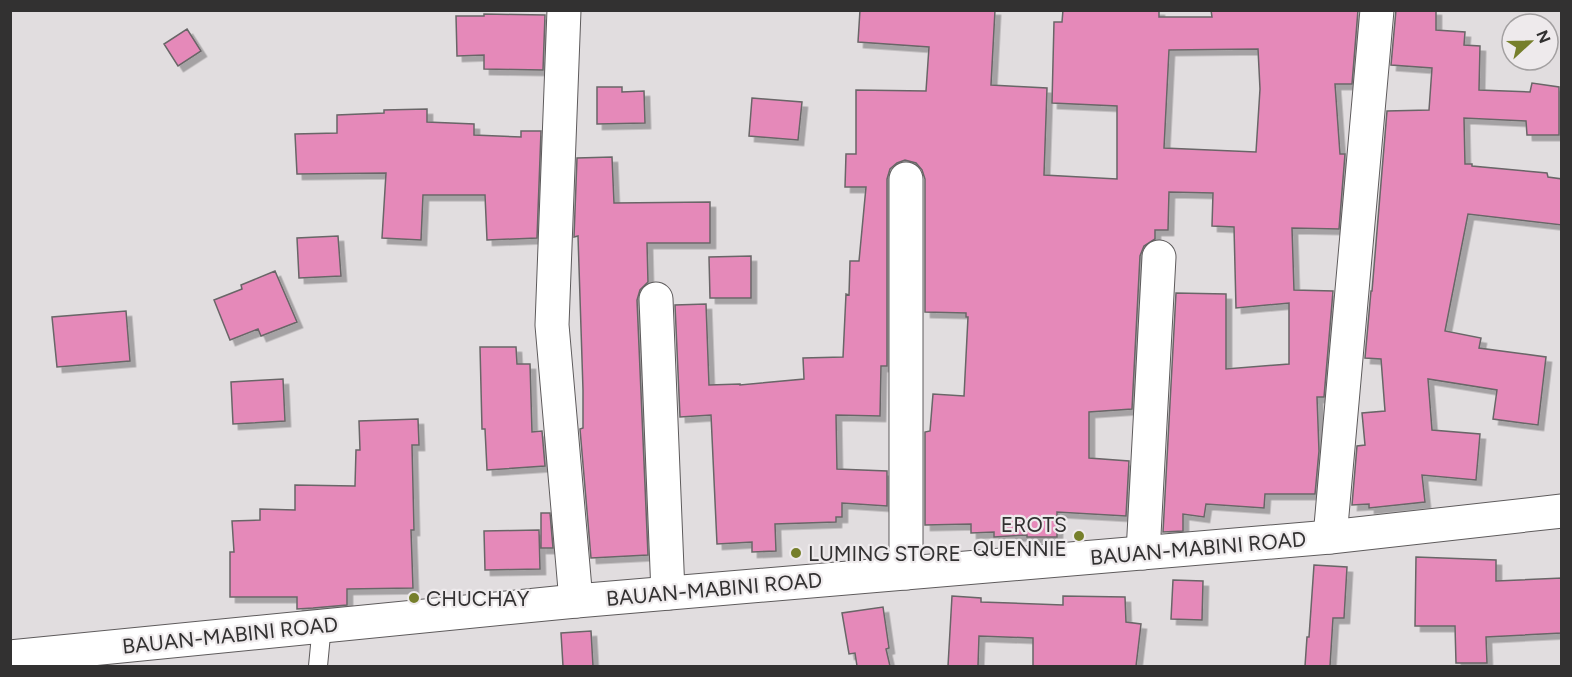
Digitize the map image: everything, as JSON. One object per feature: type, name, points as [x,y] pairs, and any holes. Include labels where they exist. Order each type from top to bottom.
[{"type":"street","points":[[564,10],[552,326],[576,601]]},
{"type":"street","points":[[1330,537],[1377,10]]},
{"type":"street","points":[[906,179],[906,573]]},
{"type":"street","points":[[1143,553],[1159,257]]},
{"type":"street","points":[[656,299],[668,593]]},
{"type":"street","name":"BAUAN-MABINI ROAD","points":[[10,657],[576,601],[1330,537],[1562,512]]},
{"type":"lane","points":[[318,666],[322,625]]},
{"type":"building","points":[[860,10],[995,10],[991,85],[1047,88],[1044,175],[1117,179],[1117,106],[1052,103],[1054,22],[1062,22],[1063,10],[1159,10],[1159,17],[1212,17],[1211,10],[1358,10],[1352,84],[1335,84],[1340,154],[1345,154],[1339,229],[1292,228],[1294,290],[1333,291],[1324,397],[1317,397],[1319,451],[1315,494],[1265,494],[1264,508],[1206,504],[1204,517],[1183,514],[1183,531],[1163,532],[1176,293],[1226,294],[1226,369],[1289,364],[1289,303],[1236,308],[1234,227],[1212,226],[1213,193],[1169,192],[1168,230],[1155,230],[1155,239],[1144,246],[1140,256],[1132,409],[1089,412],[1089,458],[1129,461],[1126,516],[1057,512],[1057,537],[1027,537],[1027,535],[994,537],[994,532],[971,533],[971,524],[925,525],[925,432],[930,431],[933,394],[964,396],[968,317],[966,313],[925,312],[925,179],[916,163],[905,160],[890,169],[887,179],[887,366],[881,366],[880,416],[836,415],[837,469],[887,471],[887,506],[842,503],[842,517],[836,517],[836,522],[775,524],[776,551],[752,552],[752,542],[717,544],[711,415],[680,417],[675,305],[706,304],[709,385],[740,385],[804,379],[803,358],[843,357],[850,261],[859,261],[866,187],[845,187],[846,154],[856,154],[856,90],[926,91],[929,47],[858,42]],"holes":[[[1258,49],[1260,89],[1256,152],[1164,148],[1169,50]]]},
{"type":"building","points":[[1396,10],[1436,10],[1436,30],[1465,32],[1464,45],[1480,46],[1479,90],[1530,92],[1532,83],[1559,87],[1559,135],[1527,135],[1526,121],[1464,118],[1465,164],[1547,173],[1548,177],[1562,179],[1562,225],[1468,214],[1445,331],[1481,338],[1479,348],[1546,357],[1538,425],[1493,419],[1497,390],[1428,379],[1432,430],[1480,434],[1476,480],[1422,475],[1425,502],[1369,508],[1369,504],[1352,505],[1357,446],[1365,445],[1362,413],[1385,411],[1381,359],[1365,358],[1387,111],[1429,110],[1432,68],[1391,65]]},
{"type":"building","points":[[484,14],[545,15],[543,70],[484,69],[484,55],[457,56],[456,16],[484,16]]},
{"type":"building","points":[[187,29],[201,51],[178,66],[164,44]]},
{"type":"building","points":[[597,87],[622,87],[622,92],[644,91],[645,123],[597,124]]},
{"type":"building","points":[[752,98],[802,102],[798,140],[749,136]]},
{"type":"building","points":[[427,109],[427,122],[474,124],[474,135],[521,137],[521,131],[541,131],[537,238],[487,240],[485,195],[423,195],[421,240],[382,238],[386,173],[297,174],[295,134],[337,133],[337,115],[384,113],[384,110]]},
{"type":"building","points":[[612,157],[614,203],[710,202],[710,243],[647,243],[648,282],[640,290],[637,300],[648,555],[591,558],[580,429],[583,428],[583,390],[578,236],[574,237],[577,158]]},
{"type":"building","points":[[338,236],[341,276],[299,278],[297,238]]},
{"type":"building","points":[[751,256],[751,298],[710,298],[709,257]]},
{"type":"building","points":[[275,271],[297,322],[261,336],[258,329],[230,340],[214,300],[242,289],[241,285]]},
{"type":"building","points":[[126,311],[130,361],[57,367],[52,317]]},
{"type":"building","points":[[480,347],[516,347],[517,364],[530,364],[532,432],[542,431],[545,466],[487,470],[485,429],[482,429]]},
{"type":"building","points":[[283,379],[285,421],[233,424],[231,382]]},
{"type":"building","points":[[418,419],[419,445],[412,445],[413,588],[347,589],[347,605],[297,609],[297,597],[230,597],[230,552],[234,552],[232,521],[260,520],[260,509],[295,510],[295,485],[355,486],[356,450],[360,450],[359,421]]},
{"type":"building","points":[[541,513],[550,513],[553,548],[541,548]]},
{"type":"building","points":[[539,530],[540,569],[485,570],[484,531]]},
{"type":"building","points":[[1416,557],[1496,560],[1496,581],[1562,578],[1562,633],[1486,637],[1487,663],[1456,663],[1455,626],[1415,626]]},
{"type":"building","points":[[1314,565],[1347,567],[1344,618],[1333,618],[1330,666],[1305,666]]},
{"type":"building","points":[[1173,580],[1203,581],[1202,620],[1171,619]]},
{"type":"building","points":[[952,596],[981,598],[981,602],[1063,605],[1063,596],[1125,597],[1126,622],[1141,624],[1136,666],[1033,666],[1033,638],[979,636],[978,666],[948,666]]},
{"type":"building","points":[[883,607],[889,648],[886,649],[890,666],[857,666],[855,653],[849,654],[842,613]]},
{"type":"building","points":[[591,631],[593,666],[563,666],[561,633]]},
{"type":"place","name":"EROTS QUENNIE","points":[[1079,536]]},
{"type":"place","name":"LUMING STORE","points":[[796,553]]},
{"type":"place","name":"CHUCHAY","points":[[414,598]]}]
